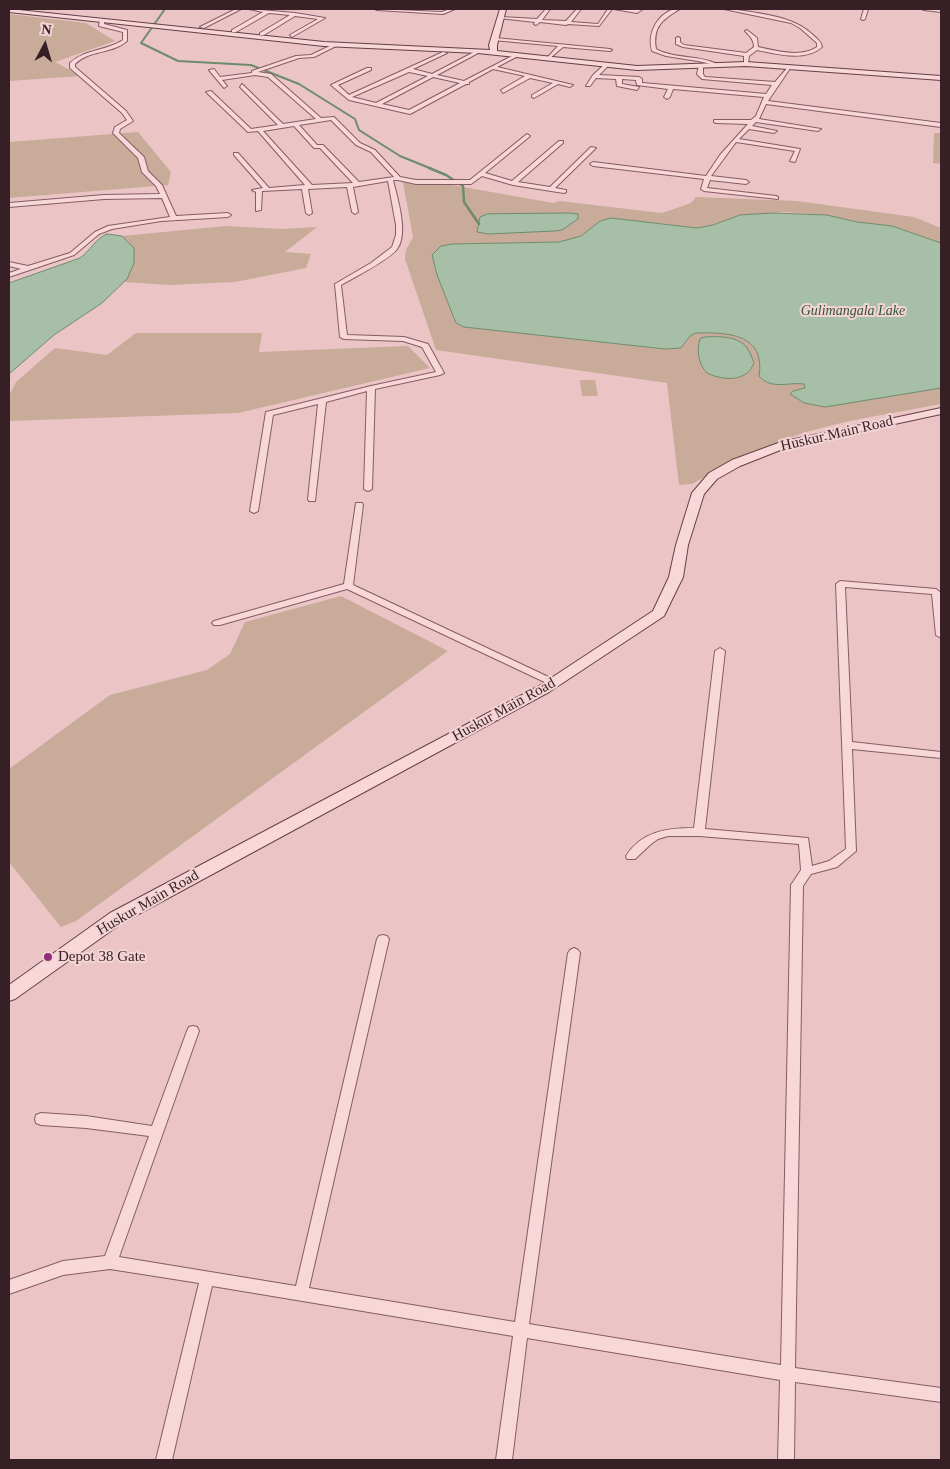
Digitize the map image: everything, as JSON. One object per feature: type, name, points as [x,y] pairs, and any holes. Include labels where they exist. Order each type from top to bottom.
[{"type":"street","points":[[202,27],[238,9]]},
{"type":"street","points":[[251,9],[323,18],[292,36]]},
{"type":"street","points":[[379,9],[444,13],[453,9]]},
{"type":"street","points":[[494,52],[493,45],[503,9]]},
{"type":"street","points":[[537,22],[548,9]]},
{"type":"street","points":[[564,27],[579,9]]},
{"type":"street","points":[[501,18],[599,25],[610,9]]},
{"type":"street","points":[[616,9],[638,12],[640,9]]},
{"type":"street","points":[[678,9],[666,14],[655,27],[654,50],[663,54],[700,59],[713,64]]},
{"type":"street","points":[[726,9],[780,16],[802,27],[819,43],[820,47],[812,52],[794,53],[757,46]]},
{"type":"street","points":[[863,19],[866,9]]},
{"type":"street","points":[[924,9],[941,11]]},
{"type":"street","points":[[9,10],[334,45],[494,52],[637,68],[746,64],[941,78]]},
{"type":"street","points":[[234,31],[268,11]]},
{"type":"street","points":[[262,34],[295,14]]},
{"type":"street","points":[[102,21],[100,25],[125,31],[126,41],[102,52],[76,59],[72,64],[73,68],[124,112],[130,121],[118,128],[116,133],[141,157],[145,172],[160,185],[174,218]]},
{"type":"street","points":[[747,31],[753,35],[757,46]]},
{"type":"street","points":[[495,39],[610,50]]},
{"type":"street","points":[[700,44],[678,40],[690,47],[747,55]]},
{"type":"street","points":[[219,79],[256,72],[298,57],[312,56],[334,45]]},
{"type":"street","points":[[549,58],[561,46]]},
{"type":"street","points":[[746,64],[747,55],[757,46],[779,46]]},
{"type":"street","points":[[376,105],[478,51]]},
{"type":"street","points":[[349,98],[445,53]]},
{"type":"street","points":[[369,69],[334,85],[349,98],[413,112],[516,55]]},
{"type":"street","points":[[588,85],[607,65]]},
{"type":"street","points":[[701,65],[700,74],[704,78],[776,84]]},
{"type":"street","points":[[776,198],[704,189],[708,177],[734,140],[761,112],[766,99],[789,67]]},
{"type":"street","points":[[493,68],[570,85]]},
{"type":"street","points":[[212,70],[224,86]]},
{"type":"street","points":[[410,70],[467,83]]},
{"type":"street","points":[[256,72],[269,75],[320,120]]},
{"type":"street","points":[[503,91],[529,76]]},
{"type":"street","points":[[595,76],[639,79],[634,94]]},
{"type":"street","points":[[619,78],[619,85],[671,88],[701,93],[766,99],[941,125]]},
{"type":"street","points":[[534,96],[558,82]]},
{"type":"street","points":[[242,86],[282,126]]},
{"type":"street","points":[[666,97],[671,88]]},
{"type":"street","points":[[209,92],[250,130],[332,118],[358,144],[373,150],[394,179],[399,225],[398,242],[395,248],[384,256],[338,284],[344,338],[404,339],[425,346],[440,373],[371,388],[270,414],[254,511]]},
{"type":"street","points":[[716,121],[753,121],[818,129]]},
{"type":"street","points":[[295,124],[316,147],[321,146],[357,184]]},
{"type":"street","points":[[747,127],[774,131]]},
{"type":"street","points":[[259,129],[307,187],[309,212]]},
{"type":"street","points":[[258,210],[257,190],[350,185],[394,179],[416,182],[471,182],[527,136]]},
{"type":"street","points":[[734,140],[798,150],[792,161]]},
{"type":"street","points":[[514,183],[561,142]]},
{"type":"street","points":[[759,153],[765,145]]},
{"type":"street","points":[[551,189],[593,148]]},
{"type":"street","points":[[236,154],[266,189]]},
{"type":"street","points":[[593,164],[746,182]]},
{"type":"street","points":[[481,174],[514,183],[564,191]]},
{"type":"street","points":[[350,185],[355,212]]},
{"type":"street","points":[[9,205],[104,197],[164,196]]},
{"type":"street","points":[[9,275],[72,254],[97,233],[110,227],[174,218],[228,215]]},
{"type":"street","points":[[9,264],[27,268]]},
{"type":"street","points":[[368,489],[371,388]]},
{"type":"street","points":[[312,499],[322,400]]},
{"type":"street","name":"Huskur Main Road","points":[[9,994],[116,918],[554,683],[659,613],[676,577],[682,545],[698,493],[713,476],[736,463],[785,444],[941,411]]},
{"type":"street","points":[[348,586],[359,505]]},
{"type":"street","points":[[807,871],[833,864],[850,851],[840,584],[936,592],[941,635]]},
{"type":"street","points":[[217,623],[348,586],[554,683]]},
{"type":"street","points":[[699,832],[720,651]]},
{"type":"street","points":[[846,745],[941,755]]},
{"type":"street","points":[[631,856],[653,836],[666,832],[699,832],[804,841],[807,871],[797,886],[786,1460]]},
{"type":"street","points":[[301,1294],[383,938]]},
{"type":"street","points":[[504,1460],[574,953]]},
{"type":"street","points":[[110,1262],[193,1032]]},
{"type":"street","points":[[41,1119],[86,1122],[157,1132]]},
{"type":"street","points":[[9,1287],[63,1268],[110,1262],[788,1374],[941,1395]]},
{"type":"street","points":[[164,1460],[208,1278]]},
{"type":"shaded area","points":[[9,14],[86,23],[115,41],[55,62],[81,76],[9,81]]},
{"type":"shaded area","points":[[138,132],[171,172],[168,185],[9,198],[9,142]]},
{"type":"shaded area","points":[[934,133],[941,133],[941,164],[933,163]]},
{"type":"shaded area","points":[[403,182],[452,185],[553,203],[560,201],[662,213],[691,203],[696,197],[797,201],[914,217],[941,228],[941,243],[892,226],[857,222],[827,215],[784,212],[740,215],[713,225],[697,228],[659,223],[600,221],[581,236],[559,242],[452,244],[432,255],[437,275],[456,323],[464,327],[665,349],[681,348],[691,335],[696,333],[720,333],[742,338],[751,344],[757,351],[760,362],[759,376],[804,384],[806,388],[793,391],[790,394],[804,403],[825,407],[941,388],[941,404],[849,421],[806,432],[746,454],[692,484],[679,485],[667,383],[436,350],[405,259],[406,250],[413,237]]},
{"type":"shaded area","points":[[226,226],[282,229],[317,227],[285,252],[311,254],[306,268],[235,282],[169,285],[123,282],[127,279],[129,242],[122,236]]},
{"type":"shaded area","points":[[136,333],[262,333],[259,352],[408,346],[430,368],[238,413],[9,421],[9,396],[16,382],[55,348],[107,355]]},
{"type":"shaded area","points":[[580,380],[595,380],[598,396],[582,396]]},
{"type":"shaded area","points":[[341,596],[448,651],[76,921],[61,927],[9,862],[9,769],[110,695],[207,670],[230,654],[245,622]]},
{"type":"water","name":"Gulimangala Lake","points":[[774,213],[827,215],[857,222],[892,226],[941,243],[941,388],[825,407],[804,403],[790,394],[793,391],[805,388],[804,384],[774,384],[764,380],[759,376],[760,362],[757,351],[742,338],[732,335],[696,333],[691,335],[681,348],[665,349],[464,327],[456,323],[437,275],[432,255],[441,246],[452,244],[559,242],[581,236],[600,221],[611,218],[697,228],[713,225],[740,215]]},
{"type":"water","points":[[487,214],[578,214],[578,219],[562,230],[488,234],[477,232],[480,217]]},
{"type":"water","points":[[107,234],[122,236],[134,248],[134,263],[127,279],[102,303],[54,335],[9,374],[9,283],[80,258],[100,238]]},
{"type":"water","points":[[705,337],[728,338],[739,341],[749,351],[754,363],[751,369],[741,377],[734,378],[714,376],[707,373],[700,362],[698,353],[700,339]]},
{"type":"waterway","points":[[165,9],[141,43],[178,61],[251,65],[299,84],[355,119],[359,130],[400,156],[432,169]]},
{"type":"waterway","points":[[429,168],[446,175],[463,186],[464,202],[479,224]]},
{"type":"place","name":"Depot 38 Gate","points":[[48,957]]}]
